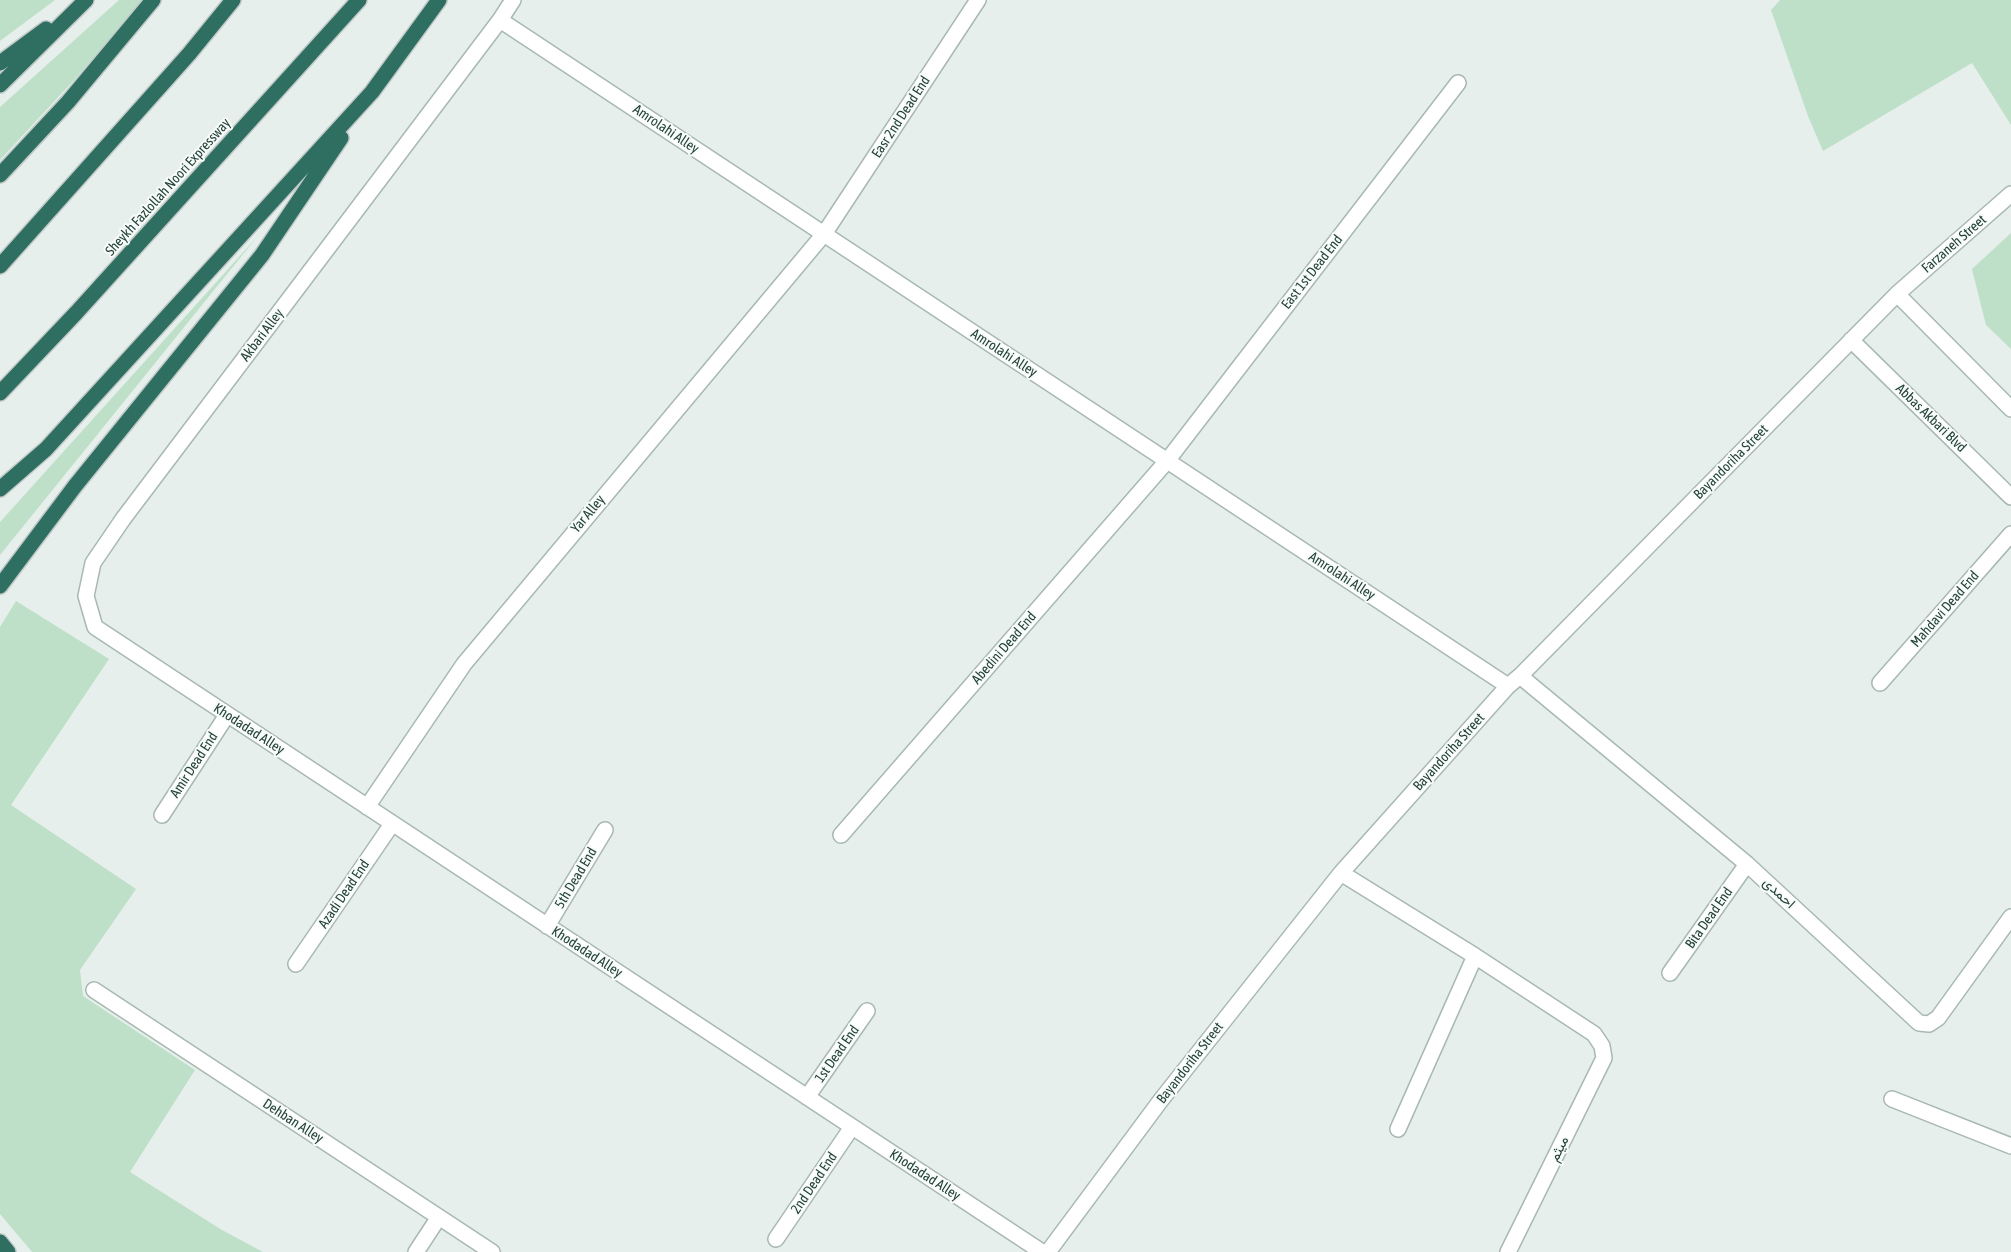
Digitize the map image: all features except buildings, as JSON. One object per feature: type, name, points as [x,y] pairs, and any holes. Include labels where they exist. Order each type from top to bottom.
[{"type":"highway","points":[[0,63],[86,0]]},
{"type":"highway","points":[[0,85],[86,0]]},
{"type":"highway","points":[[0,175],[68,102],[153,0]]},
{"type":"highway","points":[[0,266],[189,54],[234,0]]},
{"type":"highway","name":"Sheykh Fazlollah Noori Expressway","points":[[0,393],[76,313],[358,0]]},
{"type":"highway","points":[[0,586],[75,486],[262,255],[372,92],[439,0]]},
{"type":"highway","points":[[0,502],[46,449],[372,92]]},
{"type":"highway","points":[[0,489],[46,449]]},
{"type":"highway","points":[[0,1242],[8,1252]]},
{"type":"street","name":"Akbari Alley","points":[[132,652],[95,627],[86,596],[93,563],[123,519],[500,20],[513,0]]},
{"type":"street","name":"Easr 2nd Dead End","points":[[824,234],[978,0]]},
{"type":"street","name":"Amrolahi Alley","points":[[500,20],[1508,686]]},
{"type":"street","name":"East 1st Dead End","points":[[1167,461],[1458,83]]},
{"type":"street","name":"Farzaneh Street","points":[[1897,294],[2011,194]]},
{"type":"street","name":"Yar Alley","points":[[367,807],[464,664],[824,234]]},
{"type":"street","name":"Bayandoriha Street","points":[[1048,1252],[1161,1100],[1341,873],[1508,686],[1897,294]]},
{"type":"street","points":[[1897,294],[2011,409]]},
{"type":"street","name":"Abbas Akbari Blvd","points":[[1851,340],[2011,497]]},
{"type":"street","name":"Abedini Dead End","points":[[841,835],[1167,461]]},
{"type":"street","name":"Mahdavi Dead End","points":[[1880,683],[2011,534]]},
{"type":"street","name":"Khodadad Alley","points":[[132,652],[1042,1252]]},
{"type":"street","name":"احمدی","points":[[1520,676],[1747,864],[1919,1022],[1930,1024],[1938,1018],[2011,917]]},
{"type":"street","name":"Amir Dead End","points":[[162,814],[227,715]]},
{"type":"street","name":"Azadi Dead End","points":[[296,964],[392,824]]},
{"type":"street","name":"5th Dead End","points":[[547,926],[605,830]]},
{"type":"street","name":"Bita Dead End","points":[[1670,973],[1747,864]]},
{"type":"street","points":[[1341,873],[1475,956],[1398,1129]]},
{"type":"street","name":"میثم","points":[[1475,956],[1594,1034],[1602,1046],[1604,1058],[1508,1252]]},
{"type":"street","name":"Dehban Alley","points":[[94,990],[492,1252]]},
{"type":"street","name":"1st Dead End","points":[[807,1097],[867,1011]]},
{"type":"street","points":[[1892,1099],[2011,1146]]},
{"type":"street","name":"2nd Dead End","points":[[776,1239],[852,1127]]},
{"type":"street","points":[[416,1252],[439,1217]]},
{"type":"green space","points":[[0,0],[55,0],[0,41]]},
{"type":"green space","points":[[119,0],[143,0],[74,80],[0,160],[0,107]]},
{"type":"green space","points":[[1780,0],[2011,0],[2011,125],[1972,63],[1823,151],[1808,116],[1771,10]]},
{"type":"green space","points":[[2011,233],[2011,349],[1986,325],[1972,269]]},
{"type":"green space","points":[[257,237],[0,555],[0,522]]},
{"type":"green space","points":[[16,601],[109,659],[11,805],[136,889],[80,970],[83,996],[195,1070],[130,1172],[222,1230],[263,1252],[32,1252],[0,1214],[0,627]]}]
